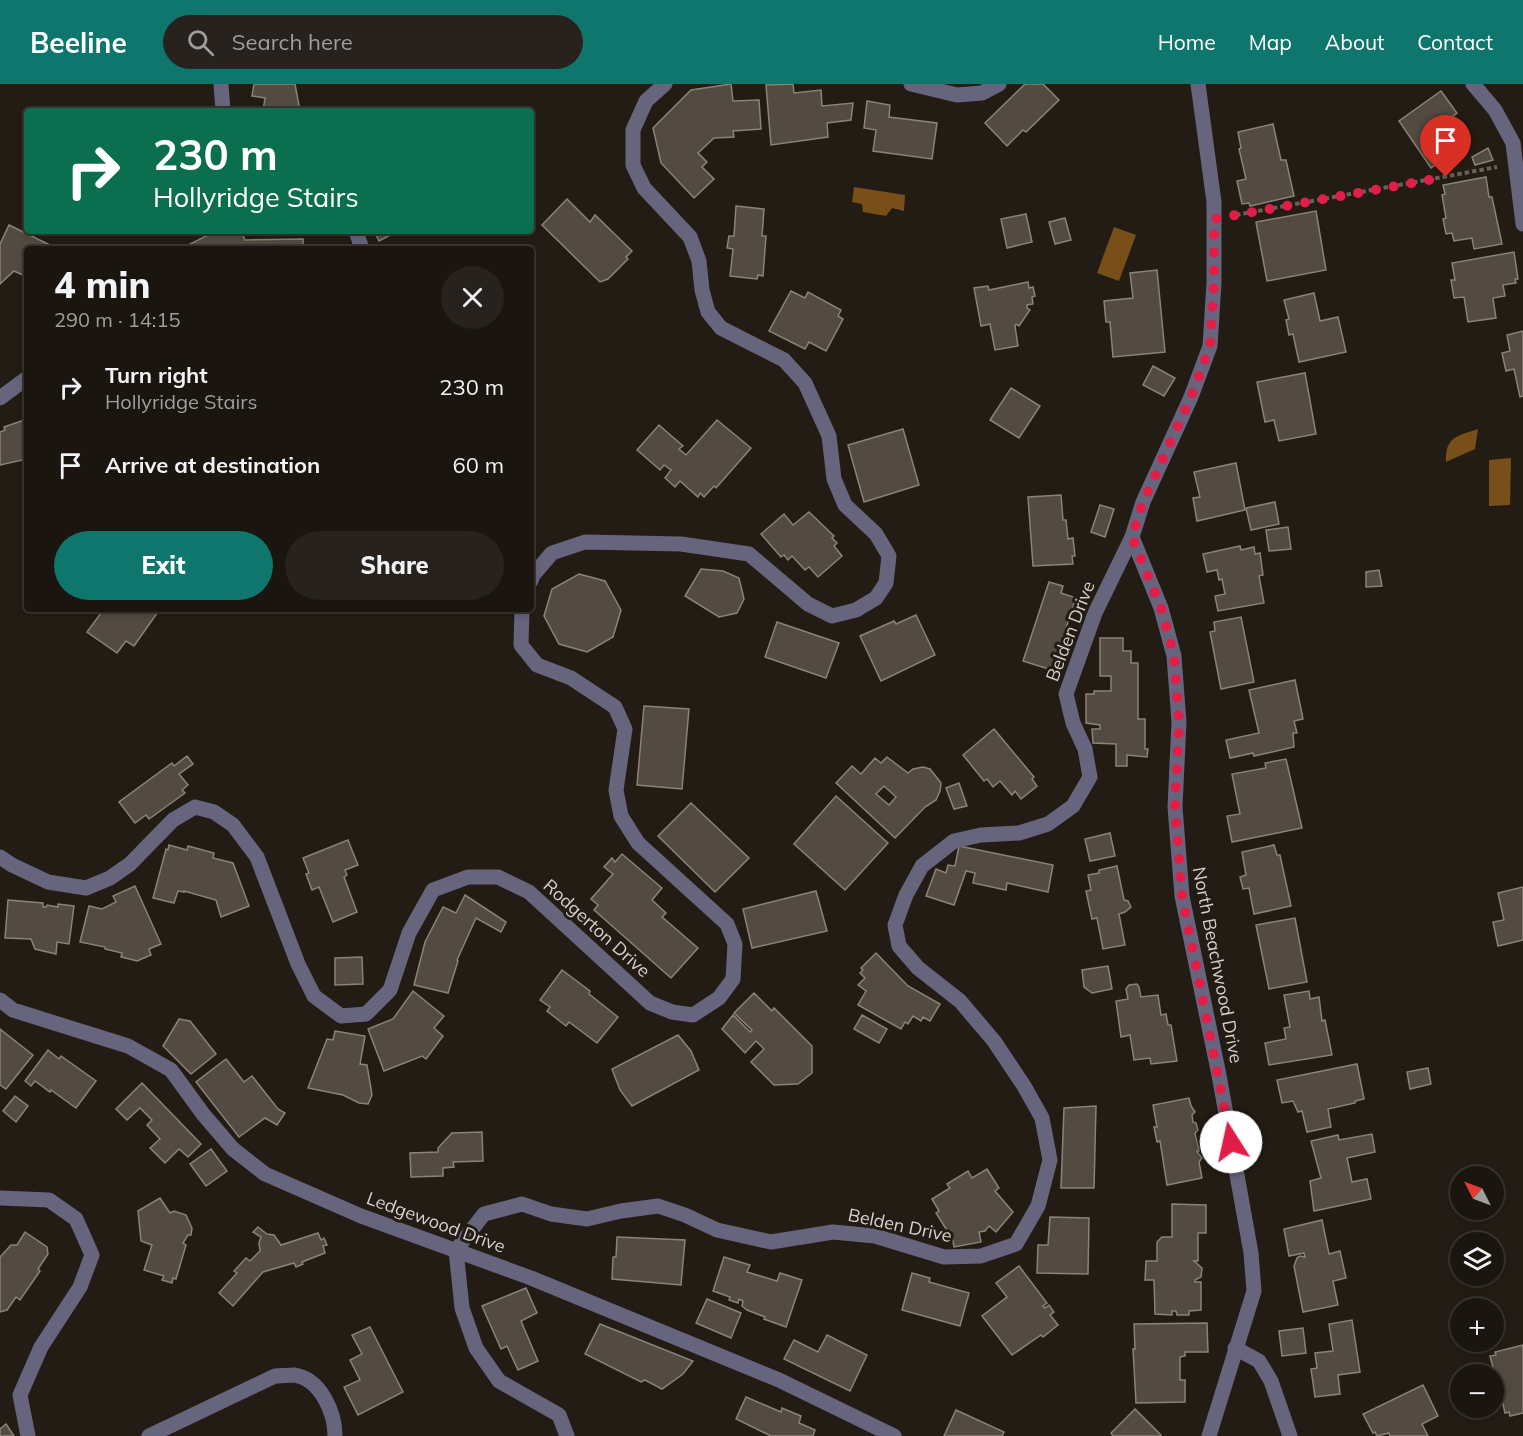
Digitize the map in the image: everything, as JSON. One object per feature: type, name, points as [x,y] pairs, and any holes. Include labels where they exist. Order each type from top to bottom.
[{"type":"street","points":[[221,84],[223,108]]},
{"type":"street","points":[[534,573],[552,553],[585,542],[681,544],[749,554],[808,604],[832,616],[856,610],[876,598],[886,583],[889,556],[876,534],[845,505],[834,479],[829,436],[805,383],[784,360],[721,328],[708,312],[702,290],[699,261],[690,237],[644,188],[633,165],[633,130],[646,101],[665,84]]},
{"type":"street","points":[[911,84],[957,95],[982,93],[999,84]]},
{"type":"street","points":[[1132,537],[1143,502],[1191,397],[1210,346],[1214,283],[1214,202],[1198,84]]},
{"type":"street","points":[[1473,84],[1495,110],[1513,143],[1523,224]]},
{"type":"street","points":[[0,398],[24,380]]},
{"type":"street","name":"Belden Drive","points":[[456,1250],[484,1214],[522,1204],[551,1214],[587,1219],[658,1206],[685,1215],[717,1230],[771,1242],[833,1232],[875,1236],[944,1257],[981,1256],[1016,1244],[1038,1206],[1050,1160],[1042,1118],[994,1041],[960,1001],[918,968],[899,946],[895,925],[906,895],[922,866],[954,841],[981,835],[1029,830],[1048,824],[1073,806],[1090,777],[1085,749],[1073,723],[1066,694],[1095,613],[1132,537]]},
{"type":"street","name":"North Beachwood Drive","points":[[1132,537],[1161,608],[1174,656],[1179,722],[1175,807],[1182,896],[1219,1075],[1251,1253],[1254,1291],[1209,1436]]},
{"type":"street","name":"Rodgerton Drive","points":[[0,857],[48,882],[86,888],[110,878],[130,864],[173,820],[195,807],[214,812],[233,825],[258,857],[298,964],[314,996],[341,1016],[366,1014],[390,990],[409,933],[433,890],[468,877],[498,877],[529,892],[650,1003],[672,1012],[693,1015],[719,998],[732,980],[735,944],[727,924],[638,843],[621,816],[616,790],[625,729],[615,707],[571,678],[537,665],[521,645],[522,612]]},
{"type":"street","name":"Ledgewood Drive","points":[[0,1000],[13,1010],[128,1046],[171,1070],[203,1114],[233,1149],[265,1174],[361,1216],[531,1278],[779,1380],[894,1436]]},
{"type":"street","points":[[0,1198],[49,1200],[76,1219],[92,1255],[80,1287],[41,1347],[20,1395],[28,1436]]},
{"type":"street","points":[[456,1250],[462,1308],[476,1348],[499,1381],[560,1415],[567,1436]]},
{"type":"street","points":[[1235,1348],[1259,1361],[1271,1382],[1290,1436]]},
{"type":"street","points":[[149,1436],[275,1376],[297,1375],[316,1386],[330,1407],[335,1436]]},
{"type":"path","points":[[1214,219],[1515,164]]},
{"type":"shaded area","points":[[854,187],[905,195],[904,211],[892,208],[886,216],[863,212],[862,204],[852,202]]},
{"type":"shaded area","points":[[1114,227],[1136,235],[1119,281],[1097,273]]},
{"type":"shaded area","points":[[1478,429],[1475,449],[1446,462],[1450,442],[1458,436]]},
{"type":"shaded area","points":[[1511,458],[1510,505],[1489,506],[1489,460]]},
{"type":"building","points":[[254,84],[295,84],[299,108],[263,108],[265,98],[252,96]]},
{"type":"building","points":[[731,84],[733,101],[759,100],[761,129],[733,131],[734,137],[714,138],[698,153],[707,162],[702,167],[714,179],[694,198],[661,163],[653,128],[691,90]]},
{"type":"building","points":[[793,84],[794,93],[821,90],[822,106],[853,103],[851,120],[827,123],[828,137],[771,145],[766,85]]},
{"type":"building","points":[[1025,84],[1043,84],[1059,100],[1026,132],[1023,130],[1007,146],[985,123]]},
{"type":"building","points":[[1441,91],[1457,113],[1451,118],[1468,142],[1431,168],[1399,121]]},
{"type":"building","points":[[867,101],[890,105],[889,117],[937,123],[932,159],[873,151],[876,130],[864,128]]},
{"type":"building","points":[[1273,124],[1281,160],[1286,160],[1294,196],[1250,206],[1249,203],[1242,204],[1237,181],[1246,179],[1239,149],[1241,148],[1238,132]]},
{"type":"building","points":[[1488,148],[1493,160],[1475,165],[1472,157]]},
{"type":"building","points":[[1486,177],[1502,244],[1474,249],[1472,238],[1454,241],[1452,233],[1446,234],[1443,219],[1446,218],[1442,195],[1445,194],[1443,185]]},
{"type":"building","points":[[567,199],[590,222],[595,215],[632,251],[626,257],[628,259],[608,279],[600,282],[542,225]]},
{"type":"building","points":[[736,206],[764,209],[762,236],[766,236],[763,276],[758,275],[757,279],[730,276],[733,249],[727,248],[729,236],[734,236]]},
{"type":"building","points":[[1316,211],[1326,270],[1267,281],[1256,222]]},
{"type":"building","points":[[1026,214],[1032,242],[1007,248],[1001,219]]},
{"type":"building","points":[[1065,218],[1071,240],[1055,244],[1049,222]]},
{"type":"building","points":[[9,225],[52,246],[24,246],[24,276],[14,271],[0,284],[0,244]]},
{"type":"building","points":[[210,234],[242,234],[245,240],[303,239],[303,246],[188,245]]},
{"type":"building","points":[[376,234],[392,234],[379,241]]},
{"type":"building","points":[[1514,252],[1518,279],[1515,279],[1516,283],[1503,285],[1505,296],[1493,298],[1496,318],[1468,322],[1464,297],[1454,298],[1451,280],[1455,280],[1452,263]]},
{"type":"building","points":[[1157,270],[1165,352],[1113,357],[1110,322],[1106,322],[1104,301],[1133,298],[1130,273]]},
{"type":"building","points":[[1028,282],[1029,288],[1033,287],[1035,296],[1032,297],[1033,304],[1027,305],[1030,310],[1019,326],[1016,324],[1015,326],[1018,346],[995,350],[990,324],[981,326],[974,288],[988,286],[989,290]]},
{"type":"building","points":[[791,291],[805,298],[808,292],[841,310],[838,316],[843,319],[826,351],[809,342],[805,349],[769,331]]},
{"type":"building","points":[[1314,293],[1320,321],[1338,317],[1346,352],[1299,362],[1293,334],[1289,335],[1286,320],[1289,319],[1284,300]]},
{"type":"building","points":[[1523,331],[1523,396],[1520,397],[1514,369],[1506,371],[1502,353],[1510,351],[1507,335]]},
{"type":"building","points":[[1153,366],[1175,378],[1164,396],[1143,385]]},
{"type":"building","points":[[1305,373],[1316,434],[1279,441],[1274,420],[1265,422],[1257,382]]},
{"type":"building","points":[[1011,388],[1040,406],[1019,438],[990,420]]},
{"type":"building","points":[[24,420],[24,460],[0,465],[0,432],[5,430],[4,427]]},
{"type":"building","points":[[717,420],[751,448],[716,488],[714,486],[704,497],[700,493],[698,497],[680,481],[675,487],[665,478],[671,470],[664,465],[660,470],[637,450],[659,425],[683,446],[679,449],[686,455]]},
{"type":"building","points":[[903,429],[919,485],[864,502],[848,445]]},
{"type":"building","points":[[1236,463],[1245,510],[1197,521],[1193,498],[1200,497],[1194,472]]},
{"type":"building","points":[[1061,495],[1063,520],[1066,520],[1068,539],[1073,538],[1075,556],[1072,556],[1073,564],[1033,566],[1028,497]]},
{"type":"building","points":[[1275,502],[1279,524],[1251,530],[1246,508]]},
{"type":"building","points":[[1100,505],[1114,509],[1105,537],[1091,532]]},
{"type":"building","points":[[809,512],[834,536],[832,538],[837,543],[834,546],[842,556],[818,577],[809,567],[805,570],[792,556],[788,560],[784,555],[781,557],[761,534],[784,514],[793,525]]},
{"type":"building","points":[[1288,527],[1291,549],[1269,551],[1266,530]]},
{"type":"building","points":[[1240,546],[1241,550],[1254,547],[1255,554],[1260,553],[1263,575],[1259,576],[1264,603],[1218,611],[1215,596],[1225,594],[1222,579],[1219,580],[1217,570],[1207,572],[1203,554]]},
{"type":"building","points":[[701,569],[723,571],[739,578],[744,599],[737,613],[719,617],[685,596]]},
{"type":"building","points":[[1379,570],[1382,586],[1366,587],[1366,572]]},
{"type":"building","points":[[579,574],[605,581],[621,610],[613,637],[587,652],[559,644],[544,616],[552,589]]},
{"type":"building","points":[[1049,582],[1063,586],[1061,593],[1076,598],[1052,670],[1023,661]]},
{"type":"building","points":[[102,612],[158,612],[134,646],[126,641],[117,653],[87,632]]},
{"type":"building","points":[[916,615],[935,655],[881,681],[860,636],[894,621],[896,624]]},
{"type":"building","points":[[1241,617],[1254,682],[1221,689],[1210,632],[1215,631],[1214,622]]},
{"type":"building","points":[[777,622],[839,643],[826,678],[765,657]]},
{"type":"building","points":[[1100,638],[1123,638],[1123,651],[1131,651],[1131,663],[1138,663],[1138,719],[1145,719],[1145,749],[1148,749],[1147,757],[1127,755],[1127,766],[1116,766],[1116,744],[1093,743],[1092,729],[1100,729],[1100,725],[1086,723],[1086,694],[1094,694],[1094,691],[1111,691],[1111,676],[1100,676]]},
{"type":"building","points":[[1295,680],[1303,719],[1294,721],[1297,733],[1293,733],[1294,747],[1254,756],[1253,753],[1230,758],[1226,740],[1259,733],[1249,690]]},
{"type":"building","points":[[644,706],[689,709],[682,789],[637,785]]},
{"type":"building","points":[[994,729],[1034,777],[1032,779],[1037,786],[1021,799],[1015,791],[1012,795],[1000,781],[993,787],[987,779],[984,781],[963,755]]},
{"type":"building","points":[[187,756],[193,764],[179,774],[188,785],[182,790],[185,793],[149,819],[146,815],[135,823],[119,802],[172,763],[174,766]]},
{"type":"building","points":[[887,757],[908,773],[913,769],[923,767],[930,769],[941,783],[936,800],[925,807],[895,838],[836,783],[852,766],[861,774],[875,758],[881,763]],"holes":[[[884,786],[896,797],[889,805],[876,794]]]},
{"type":"building","points":[[1286,759],[1302,828],[1232,842],[1227,816],[1240,814],[1232,774],[1266,768],[1265,763]]},
{"type":"building","points":[[959,783],[967,806],[954,809],[946,788]]},
{"type":"building","points":[[836,796],[888,843],[845,890],[794,844]]},
{"type":"building","points":[[691,803],[749,858],[715,892],[658,836]]},
{"type":"building","points":[[1110,833],[1115,856],[1090,861],[1085,839]]},
{"type":"building","points":[[348,840],[358,865],[345,870],[347,875],[344,877],[357,912],[333,922],[319,887],[312,890],[303,858]]},
{"type":"building","points":[[169,845],[187,850],[188,846],[214,853],[213,858],[233,863],[249,906],[221,917],[216,900],[184,891],[178,891],[174,903],[153,898]]},
{"type":"building","points":[[1274,845],[1277,855],[1280,855],[1291,906],[1254,914],[1249,888],[1243,889],[1240,877],[1246,875],[1242,852]]},
{"type":"building","points":[[959,846],[1053,865],[1048,892],[1007,883],[1006,890],[973,883],[975,873],[966,871],[954,905],[926,896],[936,869],[946,873],[948,865],[955,866]]},
{"type":"building","points":[[622,854],[662,888],[652,900],[666,913],[662,917],[698,948],[671,978],[594,910],[598,905],[591,899],[613,874],[604,867],[612,858],[615,862]]},
{"type":"building","points":[[1117,866],[1124,900],[1128,901],[1131,907],[1119,914],[1125,945],[1103,949],[1097,918],[1092,919],[1086,891],[1091,890],[1088,875]]},
{"type":"building","points":[[135,886],[161,944],[149,949],[151,955],[137,961],[121,957],[122,953],[105,949],[105,947],[80,942],[89,906],[102,909],[116,902],[113,896]]},
{"type":"building","points":[[1523,887],[1523,940],[1498,946],[1493,922],[1504,920],[1498,893]]},
{"type":"building","points":[[816,891],[827,931],[752,948],[743,909]]},
{"type":"building","points":[[465,895],[506,922],[501,932],[476,918],[457,960],[448,993],[414,985],[425,942],[443,907],[456,913]]},
{"type":"building","points":[[8,900],[43,903],[43,907],[47,905],[58,907],[58,904],[74,906],[69,944],[57,942],[56,954],[35,949],[31,939],[5,938]]},
{"type":"building","points":[[1295,918],[1307,982],[1269,989],[1256,925]]},
{"type":"building","points":[[876,953],[908,986],[940,1004],[930,1021],[923,1017],[921,1021],[913,1016],[908,1024],[905,1022],[901,1029],[858,1005],[866,991],[858,985],[865,978],[860,973],[863,970],[861,968]]},
{"type":"building","points":[[362,957],[363,984],[335,985],[335,958]]},
{"type":"building","points":[[1108,966],[1112,989],[1092,993],[1084,987],[1082,970]]},
{"type":"building","points":[[562,970],[590,991],[589,994],[618,1017],[597,1043],[569,1022],[566,1026],[547,1011],[550,1007],[540,1000]]},
{"type":"building","points":[[1137,984],[1141,997],[1158,995],[1161,1015],[1166,1014],[1168,1025],[1171,1025],[1177,1061],[1151,1064],[1150,1058],[1134,1060],[1130,1035],[1121,1037],[1116,1001],[1128,999],[1126,989],[1129,985]]},
{"type":"building","points":[[413,991],[444,1016],[434,1028],[443,1036],[426,1059],[422,1056],[384,1071],[368,1029],[393,1019]]},
{"type":"building","points":[[1309,991],[1310,999],[1319,997],[1322,1021],[1325,1020],[1332,1055],[1269,1065],[1265,1043],[1286,1039],[1284,1028],[1290,1027],[1284,995]]},
{"type":"building","points":[[754,993],[772,1011],[774,1008],[812,1046],[812,1073],[798,1084],[774,1085],[751,1062],[764,1049],[756,1041],[745,1053],[722,1029],[733,1015],[750,1032],[752,1030],[734,1013]]},
{"type":"building","points":[[862,1015],[887,1029],[879,1043],[854,1029]]},
{"type":"building","points":[[179,1019],[190,1021],[216,1054],[191,1074],[163,1046]]},
{"type":"building","points":[[0,1029],[33,1055],[6,1089],[0,1085]]},
{"type":"building","points":[[335,1031],[365,1036],[360,1064],[367,1065],[372,1095],[368,1104],[359,1103],[343,1095],[308,1088],[327,1039],[333,1040]]},
{"type":"building","points":[[678,1035],[691,1051],[699,1070],[632,1106],[620,1090],[612,1069]]},
{"type":"building","points":[[48,1050],[59,1059],[61,1056],[96,1081],[76,1108],[35,1081],[31,1086],[25,1081]]},
{"type":"building","points":[[226,1059],[244,1082],[252,1076],[278,1109],[285,1113],[277,1125],[265,1118],[239,1137],[196,1082]]},
{"type":"building","points":[[1357,1064],[1364,1099],[1328,1109],[1331,1127],[1307,1132],[1302,1111],[1298,1112],[1293,1101],[1282,1103],[1277,1080]]},
{"type":"building","points":[[1428,1068],[1431,1084],[1410,1089],[1407,1072]]},
{"type":"building","points":[[142,1083],[201,1144],[188,1157],[179,1149],[165,1163],[150,1148],[160,1139],[147,1125],[152,1120],[140,1108],[127,1120],[116,1109]]},
{"type":"building","points":[[15,1096],[28,1106],[16,1122],[3,1111]]},
{"type":"building","points":[[1189,1098],[1195,1112],[1192,1115],[1193,1122],[1196,1123],[1198,1130],[1195,1133],[1199,1151],[1197,1151],[1202,1158],[1199,1162],[1202,1178],[1167,1185],[1160,1141],[1157,1142],[1154,1127],[1157,1127],[1153,1105]]},
{"type":"building","points":[[1096,1106],[1094,1188],[1061,1188],[1064,1108]]},
{"type":"building","points":[[482,1132],[483,1161],[453,1162],[454,1167],[443,1168],[443,1176],[411,1177],[410,1153],[438,1152],[438,1148],[452,1133]]},
{"type":"building","points":[[1372,1134],[1375,1152],[1347,1158],[1352,1182],[1367,1179],[1371,1199],[1314,1211],[1310,1181],[1321,1178],[1311,1141],[1338,1135],[1339,1140]]},
{"type":"building","points":[[211,1149],[227,1171],[206,1186],[190,1164]]},
{"type":"building","points":[[987,1169],[999,1188],[995,1191],[1013,1212],[996,1232],[989,1226],[985,1231],[979,1232],[981,1242],[954,1247],[951,1231],[948,1232],[936,1213],[939,1211],[932,1199],[950,1188],[947,1184],[968,1171],[972,1178]]},
{"type":"building","points":[[160,1198],[170,1213],[174,1211],[186,1215],[192,1228],[191,1235],[188,1235],[183,1243],[186,1245],[176,1279],[173,1278],[172,1283],[162,1280],[164,1276],[144,1270],[152,1245],[141,1241],[138,1211]]},
{"type":"building","points":[[1172,1204],[1206,1205],[1206,1233],[1198,1233],[1198,1261],[1194,1261],[1202,1268],[1201,1277],[1195,1280],[1195,1282],[1201,1282],[1201,1310],[1189,1311],[1189,1315],[1177,1315],[1176,1311],[1172,1311],[1172,1315],[1155,1314],[1154,1280],[1145,1280],[1146,1261],[1157,1261],[1157,1242],[1162,1237],[1172,1237]]},
{"type":"building","points":[[1050,1217],[1089,1218],[1088,1274],[1037,1273],[1038,1245],[1048,1245]]},
{"type":"building","points":[[1322,1220],[1329,1254],[1340,1251],[1346,1278],[1333,1281],[1338,1305],[1303,1312],[1294,1266],[1297,1258],[1305,1257],[1304,1253],[1289,1256],[1284,1229]]},
{"type":"building","points":[[258,1227],[267,1234],[274,1235],[281,1245],[318,1233],[327,1245],[323,1246],[325,1253],[302,1262],[303,1264],[296,1267],[294,1263],[263,1272],[233,1306],[219,1293],[237,1273],[234,1271],[246,1258],[250,1261],[260,1251],[261,1237],[253,1232]]},
{"type":"building","points":[[25,1232],[47,1247],[48,1254],[38,1269],[40,1271],[20,1300],[16,1297],[7,1310],[0,1312],[0,1257],[11,1245],[17,1245]]},
{"type":"building","points":[[617,1237],[685,1240],[681,1285],[612,1279]]},
{"type":"building","points":[[724,1257],[750,1265],[747,1272],[777,1281],[780,1273],[802,1280],[786,1327],[747,1310],[742,1306],[743,1301],[739,1299],[738,1303],[729,1300],[730,1297],[713,1291]]},
{"type":"building","points":[[1019,1266],[1047,1303],[1043,1306],[1045,1308],[1049,1305],[1054,1312],[1050,1315],[1058,1325],[1043,1337],[1041,1335],[1012,1355],[982,1316],[1007,1297],[996,1283]]},
{"type":"building","points":[[912,1273],[930,1278],[929,1282],[969,1293],[960,1326],[902,1310]]},
{"type":"building","points":[[526,1288],[537,1313],[521,1321],[538,1361],[518,1370],[507,1346],[501,1349],[482,1306]]},
{"type":"building","points":[[707,1299],[741,1313],[731,1338],[696,1323]]},
{"type":"building","points":[[1352,1320],[1360,1372],[1338,1375],[1340,1394],[1315,1397],[1311,1369],[1317,1368],[1315,1353],[1333,1351],[1329,1324]]},
{"type":"building","points":[[1207,1323],[1208,1352],[1185,1352],[1185,1356],[1180,1357],[1180,1380],[1185,1380],[1185,1402],[1136,1403],[1134,1324]]},
{"type":"building","points":[[600,1324],[693,1361],[683,1374],[662,1389],[645,1380],[641,1382],[585,1354]]},
{"type":"building","points":[[370,1327],[403,1392],[358,1415],[344,1387],[360,1380],[350,1360],[362,1354],[352,1335]]},
{"type":"building","points":[[1303,1328],[1306,1353],[1282,1356],[1279,1331]]},
{"type":"building","points":[[827,1335],[867,1355],[850,1391],[784,1359],[794,1340],[818,1352]]},
{"type":"building","points":[[1523,1345],[1523,1413],[1510,1416],[1509,1412],[1505,1413],[1504,1409],[1504,1364],[1492,1364],[1490,1356],[1496,1355],[1495,1352],[1504,1352],[1504,1350]]},
{"type":"building","points":[[1423,1385],[1438,1416],[1422,1424],[1428,1436],[1390,1436],[1389,1433],[1377,1436],[1375,1432],[1373,1433],[1363,1414]]},
{"type":"building","points":[[746,1397],[781,1412],[782,1408],[801,1416],[799,1423],[815,1430],[813,1436],[771,1436],[736,1419]]},
{"type":"building","points":[[1135,1409],[1161,1436],[1113,1436],[1111,1433]]},
{"type":"building","points":[[956,1410],[1004,1432],[1002,1436],[944,1436]]},
{"type":"building","points":[[6,1424],[14,1436],[0,1436],[0,1429]]},
{"type":"route","points":[[1231,1142],[1182,896],[1175,807],[1179,722],[1174,656],[1161,608],[1132,537],[1143,502],[1191,397],[1210,346],[1214,283],[1214,219],[1446,177]]}]
